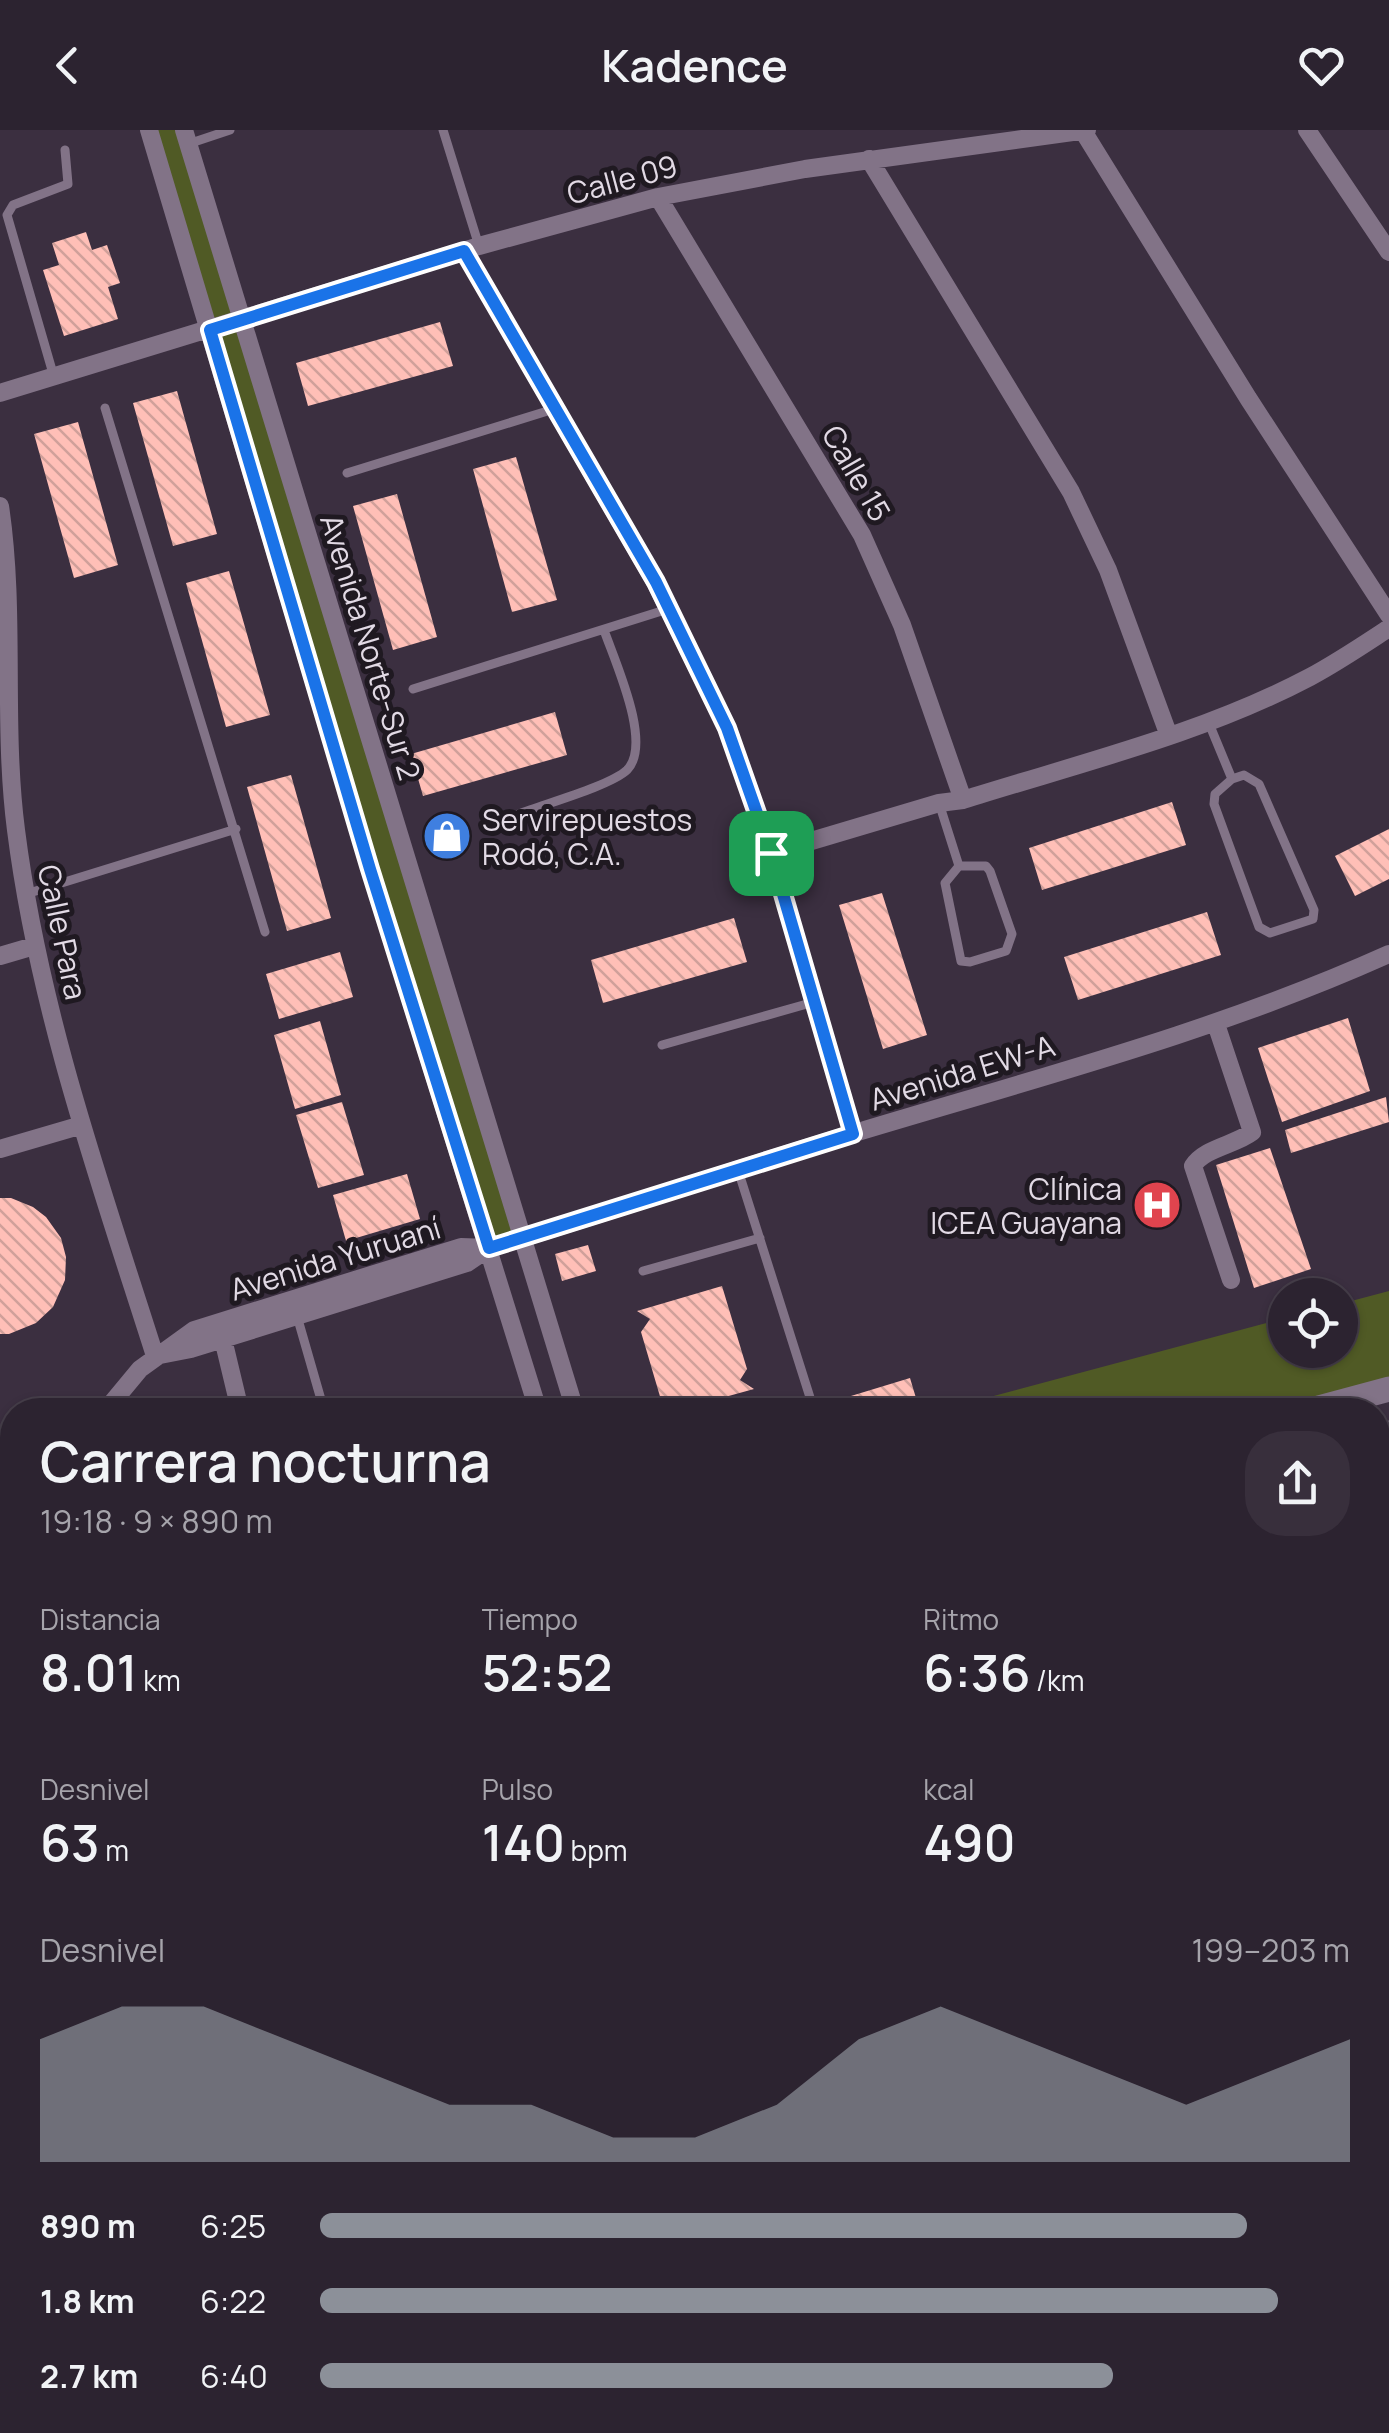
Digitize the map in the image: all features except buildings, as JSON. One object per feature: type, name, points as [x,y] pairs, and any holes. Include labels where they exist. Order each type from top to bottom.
[{"type":"main road","points":[[1356,1398],[1389,1389]]},
{"type":"street","name":"Avenida Norte-Sur 2","points":[[148,130],[370,869],[534,1398]]},
{"type":"street","name":"Calle 09","points":[[0,393],[472,249],[658,197],[870,159],[1085,130]]},
{"type":"street","points":[[1085,130],[1248,398],[1389,616]]},
{"type":"street","points":[[1307,130],[1389,252]]},
{"type":"street","name":"Avenida Norte-Sur 2","points":[[186,137],[571,1398]]},
{"type":"street","points":[[870,159],[1094,536],[1170,736]]},
{"type":"street","name":"Calle 15","points":[[658,197],[862,535],[902,625],[963,800]]},
{"type":"street","points":[[472,249],[554,409],[670,608],[727,728],[771,853],[853,1134]]},
{"type":"street","name":"Calle Para","points":[[0,506],[5,771],[34,946],[82,1125],[155,1356]]},
{"type":"street","points":[[771,853],[939,803],[963,800],[1170,736],[1311,676],[1389,628]]},
{"type":"street","points":[[0,956],[34,946]]},
{"type":"street","name":"Avenida EW-A","points":[[489,1248],[1216,1024],[1389,955]]},
{"type":"street","points":[[1216,1024],[1252,1132],[1197,1158],[1193,1166],[1232,1280]]},
{"type":"street","points":[[0,1149],[82,1125]]},
{"type":"street","name":"Avenida Yuruaní","points":[[116,1398],[140,1368],[194,1330],[340,1278],[461,1247],[489,1248]]},
{"type":"street","name":"Avenida Yuruaní","points":[[155,1356],[224,1339],[467,1264],[489,1248]]},
{"type":"street","points":[[224,1339],[237,1398]]},
{"type":"lane","points":[[186,137],[230,130]]},
{"type":"lane","points":[[443,130],[472,249]]},
{"type":"lane","points":[[54,377],[7,215],[13,206],[68,184],[65,150]]},
{"type":"lane","points":[[105,408],[265,932]]},
{"type":"lane","points":[[347,473],[554,409]]},
{"type":"lane","points":[[414,689],[670,608]]},
{"type":"lane","points":[[519,814],[615,777],[634,760],[638,737],[604,630]]},
{"type":"lane","points":[[1208,721],[1232,780]]},
{"type":"lane","points":[[1244,775],[1259,784],[1314,910],[1313,919],[1270,933],[1259,926],[1214,804],[1216,794],[1232,780],[1244,775]]},
{"type":"lane","points":[[939,803],[960,866]]},
{"type":"lane","points":[[26,894],[236,829]]},
{"type":"lane","points":[[960,866],[986,866],[990,871],[1012,934],[1006,951],[961,961],[945,883],[960,866]]},
{"type":"lane","points":[[662,1045],[814,1002]]},
{"type":"lane","points":[[738,1170],[810,1398]]},
{"type":"lane","points":[[643,1272],[760,1238]]},
{"type":"lane","points":[[297,1316],[321,1398]]},
{"type":"green space","points":[[149,130],[184,130],[524,1238],[489,1248]]},
{"type":"green space","points":[[1389,1291],[1389,1389],[1356,1398],[986,1398],[1268,1323],[1268,1368],[1358,1368],[1358,1299]]},
{"type":"place","name":"Servirepuestos Rodó, C.A.","points":[[447,836]]},
{"type":"place","name":"Clínica ICEA Guayana","points":[[1157,1205]]},
{"type":"route","points":[[464,251],[681,630],[727,728],[771,853],[853,1134],[489,1248],[370,869],[210,330],[464,251]]}]
